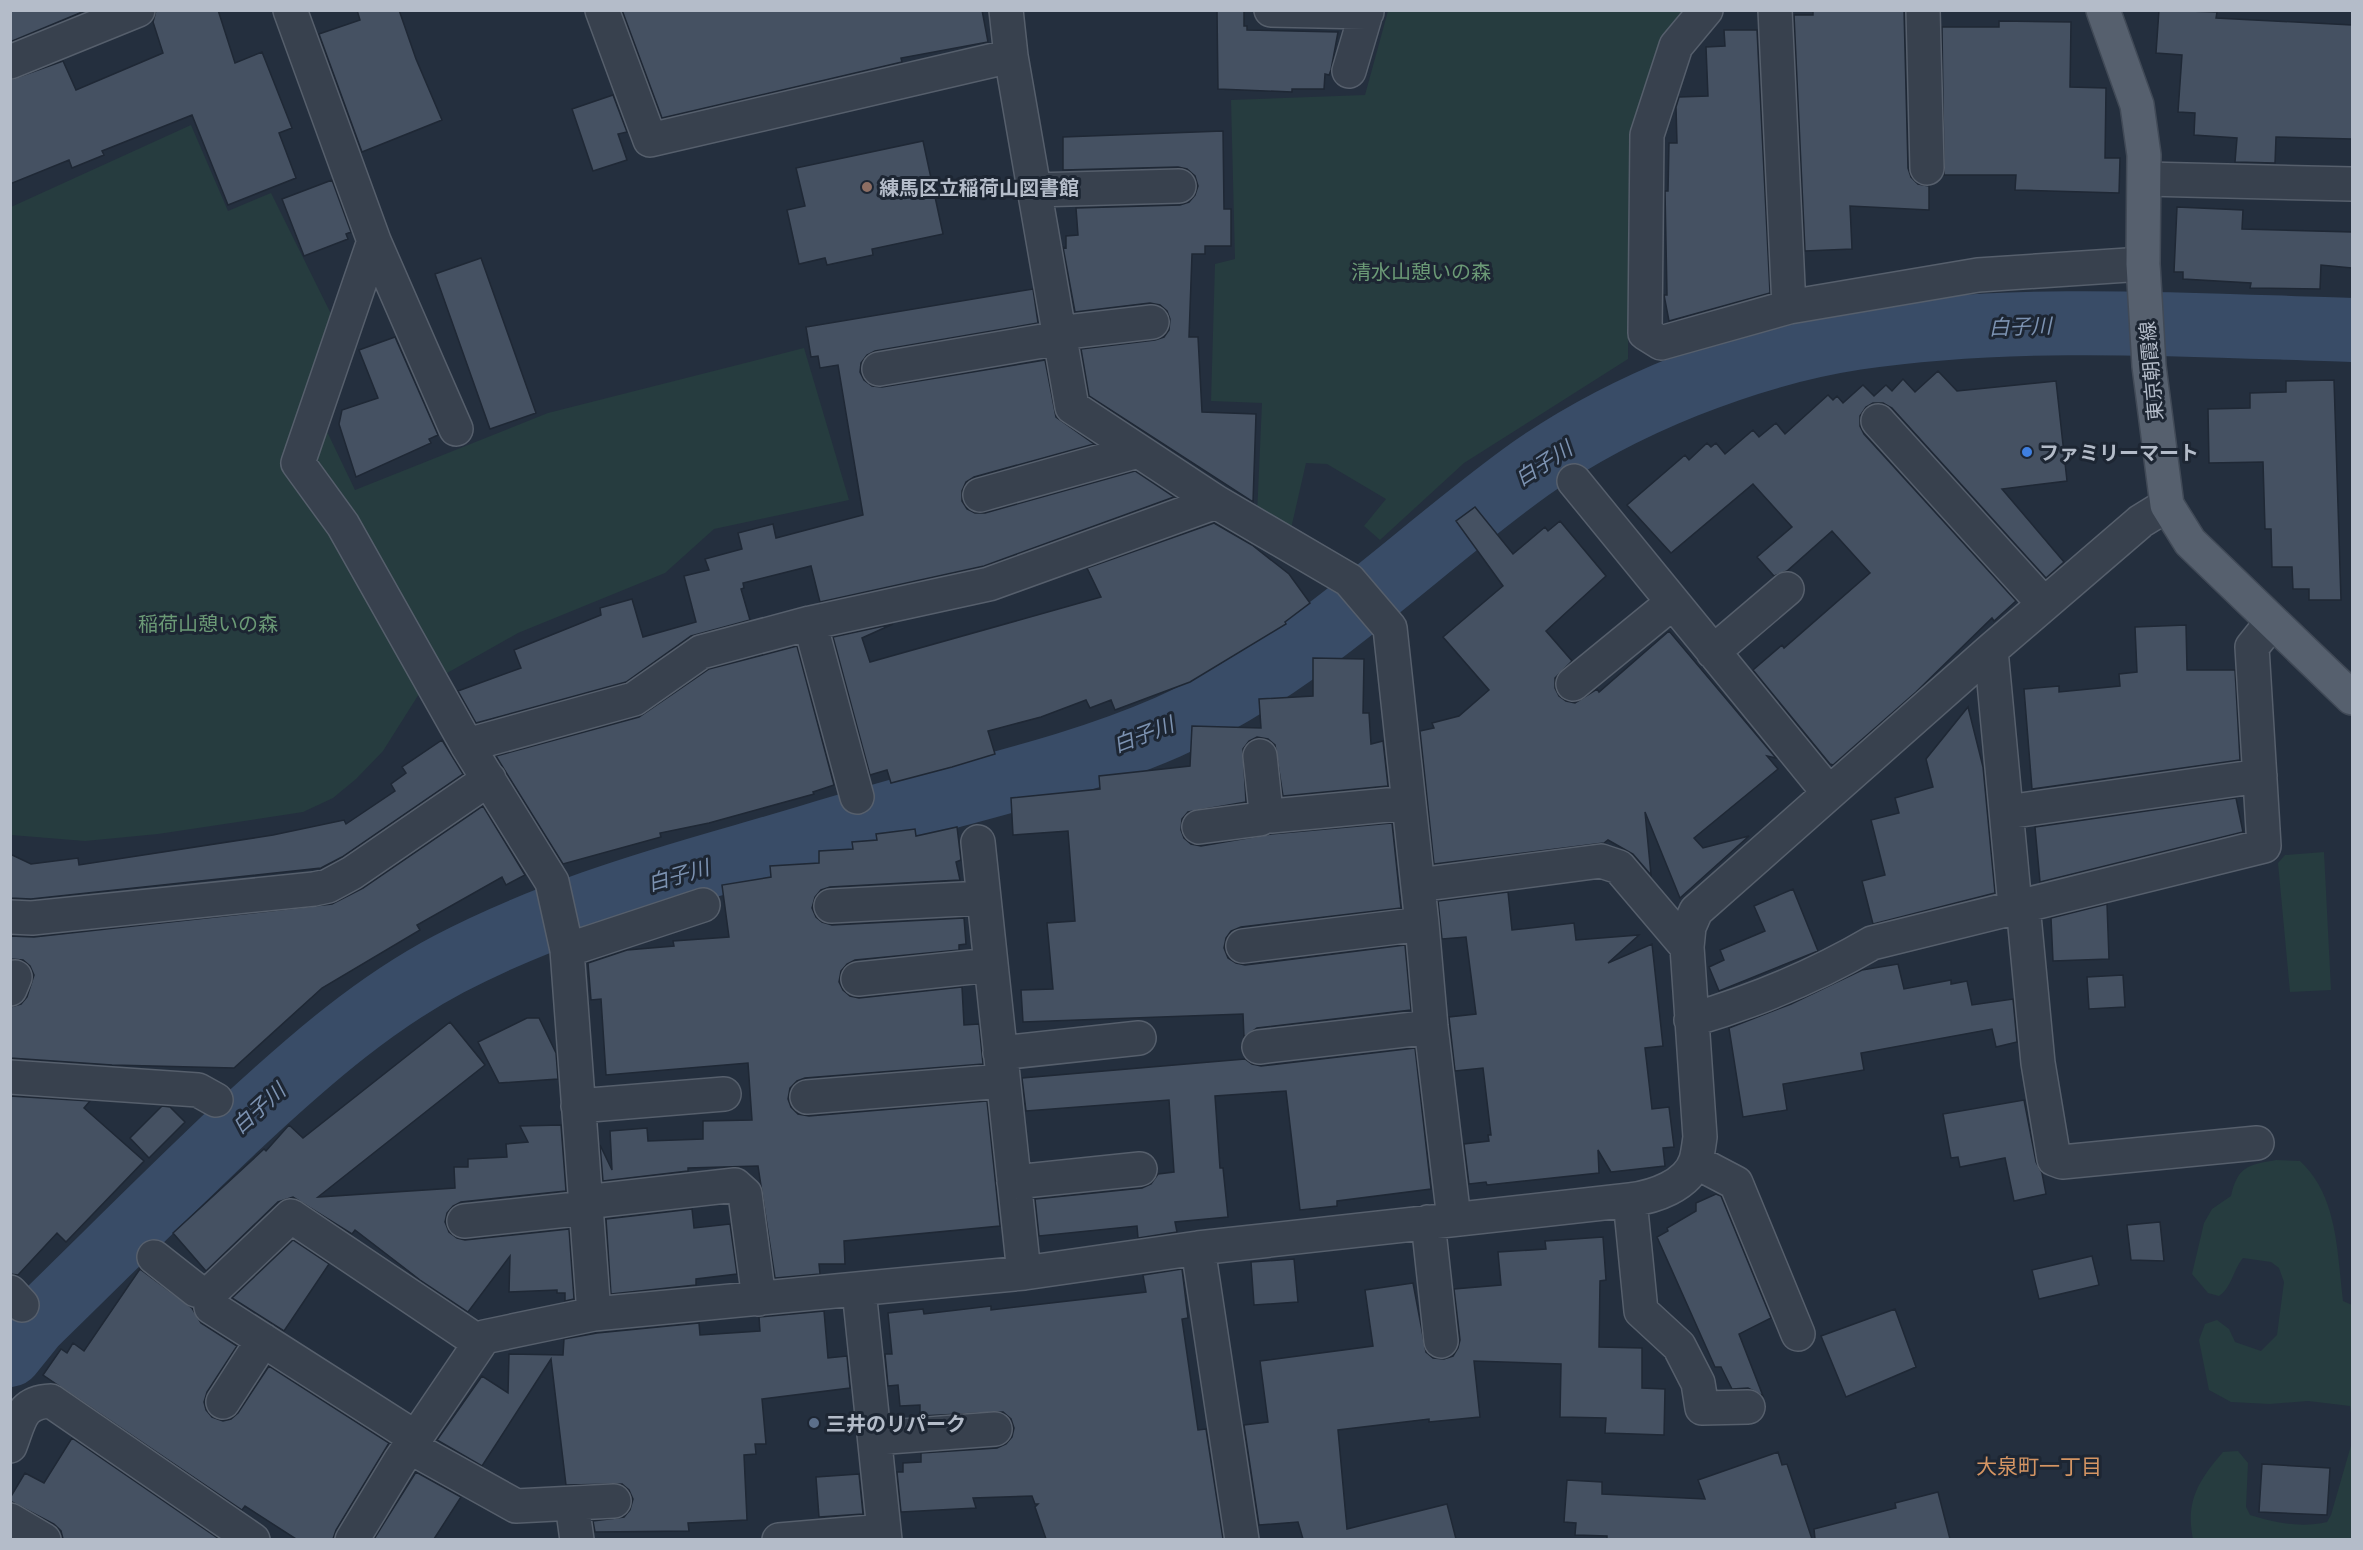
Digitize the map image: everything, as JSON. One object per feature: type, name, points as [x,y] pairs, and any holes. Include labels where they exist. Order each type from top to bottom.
[{"type":"main road","name":"東京朝霞線","points":[[2103,10],[2137,105],[2146,179],[2143,264],[2148,362],[2167,505],[2190,542],[2352,698]]},
{"type":"street","points":[[10,62],[138,10]]},
{"type":"street","points":[[290,10],[374,241],[456,429]]},
{"type":"street","points":[[602,10],[650,140],[1011,56]]},
{"type":"street","points":[[1006,10],[1011,56],[1072,407],[1216,502],[1349,580],[1390,628],[1431,1027],[1441,1220],[1441,1341]]},
{"type":"street","points":[[1271,10],[1367,11],[1349,71]]},
{"type":"street","points":[[1706,10],[1676,46],[1647,135],[1645,333],[1661,343],[1790,307],[1978,275],[2143,264]]},
{"type":"street","points":[[1775,10],[1790,307]]},
{"type":"street","points":[[1923,10],[1927,168]]},
{"type":"street","points":[[2146,179],[2352,184]]},
{"type":"street","points":[[1034,190],[1179,186]]},
{"type":"street","points":[[374,241],[298,463],[343,525],[467,745],[554,890],[567,947],[594,1314]]},
{"type":"street","points":[[879,369],[1059,335],[1152,322]]},
{"type":"street","points":[[1878,421],[2044,604]]},
{"type":"street","points":[[980,495],[1138,451]]},
{"type":"street","points":[[1574,481],[1829,793]]},
{"type":"street","points":[[467,745],[634,699],[701,652],[810,623],[989,584],[1216,502]]},
{"type":"street","points":[[351,1539],[484,1337],[594,1314],[1024,1273],[1198,1248],[1649,1198],[1681,1181],[1696,1162],[1700,1137],[1687,947],[1689,927],[1696,910],[2044,604],[2142,521],[2167,505]]},
{"type":"street","points":[[1713,652],[1788,589]]},
{"type":"street","points":[[1573,684],[1672,603]]},
{"type":"street","points":[[1691,1020],[1730,1008],[1821,972],[1872,943],[2264,846],[2252,647],[2272,622]]},
{"type":"street","points":[[810,623],[857,797]]},
{"type":"street","points":[[1991,650],[2007,812],[2038,1063],[2054,1159],[2062,1162],[2257,1143]]},
{"type":"street","points":[[1260,756],[1267,815]]},
{"type":"street","points":[[2007,812],[2260,776]]},
{"type":"street","points":[[10,917],[32,918],[286,893],[328,886],[352,873],[489,779]]},
{"type":"street","points":[[1199,827],[1260,819],[1267,815],[1409,803]]},
{"type":"street","points":[[978,842],[1024,1273]]},
{"type":"street","points":[[1418,885],[1601,861],[1619,867],[1687,947]]},
{"type":"street","points":[[831,906],[984,898]]},
{"type":"street","points":[[567,947],[703,905]]},
{"type":"street","points":[[1243,946],[1422,924]]},
{"type":"street","points":[[858,979],[991,964]]},
{"type":"street","points":[[1259,1047],[1431,1027]]},
{"type":"street","points":[[807,1097],[1002,1067],[1139,1038]]},
{"type":"street","points":[[10,1077],[198,1090],[216,1100]]},
{"type":"street","points":[[578,1106],[724,1094]]},
{"type":"street","points":[[1696,1162],[1736,1183],[1798,1334]]},
{"type":"street","points":[[1014,1182],[1140,1169]]},
{"type":"street","points":[[464,1221],[735,1185],[745,1194],[759,1299]]},
{"type":"street","points":[[1630,1200],[1641,1311],[1679,1346],[1698,1383],[1702,1408],[1748,1407]]},
{"type":"street","points":[[480,1343],[291,1216],[209,1294],[208,1301],[211,1307],[413,1442],[516,1506],[614,1501]]},
{"type":"street","points":[[1198,1248],[1242,1539]]},
{"type":"street","points":[[154,1257],[196,1290],[209,1294]]},
{"type":"street","points":[[779,1539],[885,1535],[859,1290]]},
{"type":"street","points":[[223,1402],[263,1340]]},
{"type":"street","points":[[10,1446],[25,1409],[36,1402],[51,1401],[253,1539]]},
{"type":"street","points":[[875,1438],[995,1429]]},
{"type":"street","points":[[572,1504],[577,1539]]},
{"type":"street","points":[[10,1521],[44,1539]]},
{"type":"green space","name":"清水山憩いの森","points":[[1388,11],[1688,11],[1658,46],[1629,142],[1628,359],[1464,463],[1380,540],[1364,526],[1386,499],[1327,464],[1306,463],[1290,533],[1257,515],[1262,403],[1211,401],[1215,264],[1235,259],[1231,100],[1365,95]]},
{"type":"green space","name":"稲荷山憩いの森","points":[[191,125],[228,211],[271,193],[335,322],[308,392],[355,490],[548,413],[804,348],[849,500],[714,529],[665,573],[518,633],[424,686],[383,751],[356,779],[333,798],[303,812],[158,834],[85,841],[11,835],[11,207]]},
{"type":"green space","points":[[2324,852],[2331,990],[2290,992],[2278,863],[2285,855]]},
{"type":"green space","points":[[2276,1160],[2300,1161],[2313,1175],[2329,1208],[2337,1245],[2343,1301],[2352,1305],[2352,1421],[2350,1406],[2308,1401],[2270,1404],[2231,1402],[2209,1390],[2199,1340],[2205,1324],[2217,1320],[2229,1329],[2235,1342],[2261,1351],[2277,1335],[2284,1282],[2279,1268],[2271,1262],[2243,1258],[2230,1283],[2219,1296],[2208,1293],[2192,1274],[2204,1223],[2212,1209],[2231,1196],[2241,1173],[2251,1166]]},
{"type":"green space","points":[[2352,1442],[2352,1539],[2193,1539],[2191,1513],[2196,1492],[2207,1472],[2223,1452],[2238,1451],[2248,1463],[2246,1507],[2250,1515],[2278,1522],[2308,1525],[2327,1522],[2331,1515]]},
{"type":"building","points":[[10,10],[87,10],[10,42]]},
{"type":"building","points":[[156,10],[218,10],[235,63],[262,52],[292,128],[279,133],[296,178],[228,205],[192,115],[102,151],[104,155],[72,168],[69,160],[10,184],[10,80],[63,61],[76,90],[163,53],[153,22]]},
{"type":"building","points":[[357,10],[399,10],[416,59],[442,120],[362,152],[319,34],[360,20]]},
{"type":"building","points":[[622,10],[982,10],[988,42],[901,58],[902,62],[662,118]]},
{"type":"building","points":[[1217,10],[1244,10],[1244,26],[1247,26],[1247,30],[1338,32],[1331,70],[1329,75],[1325,74],[1324,89],[1292,89],[1292,92],[1218,89]]},
{"type":"building","points":[[1813,10],[1904,10],[1908,168],[1911,177],[1918,184],[1929,186],[1929,210],[1850,206],[1852,249],[1805,251],[1794,15],[1813,15]]},
{"type":"building","points":[[2159,10],[2217,12],[2216,18],[2352,25],[2352,139],[2276,137],[2275,163],[2235,162],[2237,138],[2194,135],[2195,113],[2178,112],[2182,55],[2156,53]]},
{"type":"building","points":[[1999,21],[2071,22],[2070,87],[2106,88],[2105,158],[2120,158],[2119,193],[2015,190],[2016,175],[1944,175],[1942,27],[1999,27]]},
{"type":"building","points":[[1724,30],[1757,30],[1770,293],[1669,321],[1664,295],[1667,295],[1665,191],[1668,191],[1669,143],[1677,143],[1676,107],[1679,97],[1708,96],[1706,47],[1725,46]]},
{"type":"building","points":[[613,95],[627,132],[618,134],[627,160],[593,171],[572,109]]},
{"type":"building","points":[[1223,131],[1224,209],[1231,209],[1231,246],[1205,246],[1205,254],[1192,254],[1189,337],[1198,337],[1202,412],[1256,414],[1253,502],[1089,396],[1081,349],[1164,337],[1169,330],[1170,319],[1167,311],[1160,305],[1150,303],[1075,312],[1063,247],[1066,248],[1066,236],[1078,235],[1076,208],[1180,205],[1189,202],[1198,186],[1195,176],[1187,169],[1178,167],[1063,170],[1063,137]]},
{"type":"building","name":"練馬区立稲荷山図書館","points":[[923,141],[943,234],[872,249],[873,255],[827,265],[825,258],[799,264],[787,210],[805,206],[796,168]]},
{"type":"building","points":[[332,180],[351,232],[346,234],[348,239],[304,256],[282,199]]},
{"type":"building","points":[[2177,207],[2243,210],[2242,229],[2352,232],[2352,268],[2321,265],[2320,289],[2250,288],[2251,283],[2183,279],[2183,272],[2174,272]]},
{"type":"building","points":[[481,258],[536,413],[490,429],[435,274]]},
{"type":"building","points":[[1033,289],[1038,323],[875,351],[867,355],[861,363],[860,372],[864,380],[872,386],[882,387],[1045,360],[1056,417],[1094,444],[974,477],[966,482],[962,491],[962,501],[967,509],[975,513],[985,513],[1135,471],[1174,497],[984,566],[820,602],[811,566],[743,583],[744,588],[741,589],[750,620],[691,636],[626,682],[476,723],[458,691],[521,668],[514,650],[601,615],[600,608],[632,599],[643,637],[696,622],[684,576],[709,570],[705,559],[742,549],[738,533],[773,524],[776,538],[863,515],[838,365],[820,368],[818,356],[811,357],[806,327]]},
{"type":"building","points":[[395,337],[438,435],[429,439],[431,443],[356,477],[339,424],[342,410],[378,398],[359,350]]},
{"type":"building","points":[[1938,371],[1957,391],[2056,381],[2067,481],[2002,489],[2064,562],[2046,578],[1892,408],[1883,403],[1873,403],[1866,407],[1860,416],[1860,426],[1864,434],[2016,601],[1994,621],[1992,618],[1916,692],[1833,765],[1753,670],[1782,645],[1784,648],[1870,573],[1832,531],[1787,571],[1774,576],[1757,557],[1792,527],[1753,484],[1671,553],[1627,505],[1685,455],[1689,460],[1707,443],[1711,447],[1716,443],[1725,454],[1753,430],[1759,437],[1776,423],[1785,434],[1828,395],[1833,400],[1837,396],[1843,403],[1863,385],[1874,396],[1886,385],[1892,391],[1903,379],[1915,392]]},
{"type":"building","points":[[2334,380],[2341,600],[2309,600],[2309,589],[2293,589],[2292,567],[2272,567],[2271,529],[2265,529],[2263,462],[2209,463],[2208,409],[2250,408],[2250,393],[2286,392],[2286,381]]},
{"type":"building","points":[[1475,507],[1513,554],[1545,527],[1548,531],[1560,521],[1606,576],[1546,631],[1572,661],[1555,678],[1555,688],[1559,696],[1575,703],[1597,689],[1599,692],[1669,631],[1776,758],[1767,756],[1778,769],[1694,838],[1703,848],[1749,836],[1680,898],[1645,812],[1651,875],[1633,854],[1608,840],[1604,843],[1434,864],[1420,731],[1434,728],[1432,723],[1459,716],[1489,690],[1443,637],[1503,586],[1456,521]]},
{"type":"building","points":[[1214,523],[1252,545],[1289,574],[1310,603],[1285,622],[1286,624],[1190,682],[1115,710],[1111,700],[1090,708],[1086,700],[1041,717],[988,731],[995,754],[952,767],[891,783],[887,770],[870,775],[833,637],[893,624],[862,638],[870,662],[1101,597],[1087,568]]},
{"type":"building","points":[[2186,625],[2187,670],[2235,670],[2240,760],[2032,789],[2024,689],[2059,686],[2059,692],[2120,686],[2119,674],[2137,672],[2135,627]]},
{"type":"building","points":[[797,646],[834,785],[813,792],[814,794],[709,823],[660,833],[661,837],[563,864],[496,756],[639,717],[709,669]]},
{"type":"building","points":[[1313,658],[1364,659],[1363,713],[1369,713],[1371,744],[1383,741],[1388,786],[1283,796],[1275,745],[1268,739],[1257,737],[1249,741],[1243,749],[1246,802],[1188,812],[1182,819],[1181,830],[1184,838],[1191,844],[1201,846],[1271,834],[1392,823],[1401,908],[1241,927],[1231,931],[1226,938],[1224,948],[1228,958],[1245,965],[1405,945],[1411,1010],[1257,1028],[1244,1037],[1243,1014],[1023,1022],[1021,990],[1053,989],[1047,923],[1075,921],[1068,831],[1013,835],[1011,798],[1100,789],[1099,776],[1190,766],[1192,726],[1261,728],[1259,699],[1313,696]]},
{"type":"building","points":[[1968,707],[1983,767],[1995,893],[1873,924],[1862,881],[1885,875],[1871,820],[1899,813],[1895,798],[1933,787],[1926,759]]},
{"type":"building","points":[[442,740],[463,774],[342,857],[321,868],[31,899],[10,898],[10,854],[31,864],[78,858],[79,865],[273,835],[344,820],[346,824],[395,791],[391,784],[406,773],[402,767]]},
{"type":"building","points":[[2236,798],[2243,832],[2040,882],[2035,827]]},
{"type":"building","points":[[483,806],[525,875],[506,885],[502,877],[417,925],[420,930],[322,988],[234,1068],[112,1065],[10,1058],[10,1007],[21,1004],[27,997],[34,975],[30,966],[23,960],[10,959],[10,936],[34,937],[332,904],[363,888]]},
{"type":"building","points":[[957,827],[961,860],[956,862],[960,880],[830,887],[821,890],[815,897],[812,908],[816,917],[832,925],[964,918],[966,944],[959,945],[959,950],[855,960],[841,971],[839,982],[850,996],[859,998],[962,987],[964,1025],[979,1024],[983,1064],[805,1078],[797,1081],[790,1088],[788,1099],[791,1107],[798,1114],[809,1116],[987,1101],[1000,1226],[844,1241],[845,1264],[819,1264],[820,1274],[775,1278],[758,1166],[688,1168],[688,1171],[603,1181],[600,1145],[612,1170],[610,1131],[647,1128],[648,1141],[703,1139],[703,1121],[752,1120],[748,1063],[606,1075],[601,999],[591,1000],[588,963],[627,950],[674,946],[673,941],[729,937],[722,885],[771,877],[770,866],[819,863],[819,851],[853,849],[852,842],[877,840],[876,834],[915,829],[916,836]]},
{"type":"building","points":[[1793,889],[1818,951],[1719,991],[1709,967],[1724,960],[1720,950],[1765,931],[1754,906]]},
{"type":"building","points":[[1508,892],[1512,930],[1574,923],[1576,940],[1639,935],[1608,963],[1652,944],[1663,1046],[1645,1048],[1652,1109],[1669,1107],[1674,1147],[1663,1148],[1665,1166],[1611,1172],[1598,1150],[1599,1173],[1487,1185],[1486,1182],[1469,1184],[1464,1144],[1489,1141],[1488,1135],[1491,1135],[1483,1068],[1455,1071],[1449,1017],[1476,1014],[1466,937],[1442,939],[1438,901]]},
{"type":"building","points":[[2107,904],[2109,959],[2053,961],[2051,918]]},
{"type":"building","points":[[1898,964],[1904,989],[1951,980],[1951,984],[1967,981],[1972,1005],[2013,999],[2017,1042],[1996,1047],[1992,1029],[1861,1053],[1864,1070],[1783,1084],[1787,1110],[1743,1117],[1729,1028],[1791,1004],[1862,970]]},
{"type":"building","points":[[2123,975],[2125,1007],[2089,1009],[2087,977]]},
{"type":"building","points":[[527,1018],[539,1018],[556,1053],[558,1079],[499,1083],[478,1042]]},
{"type":"building","points":[[450,1022],[485,1065],[318,1197],[455,1188],[454,1167],[468,1167],[468,1159],[507,1157],[506,1144],[528,1142],[520,1126],[561,1125],[566,1191],[461,1202],[447,1213],[445,1222],[449,1232],[465,1240],[569,1229],[574,1299],[565,1301],[565,1293],[557,1293],[557,1290],[509,1292],[510,1256],[468,1312],[420,1280],[355,1230],[352,1234],[293,1197],[278,1202],[206,1271],[173,1233],[264,1149],[266,1151],[289,1125],[303,1138]]},
{"type":"building","points":[[1415,1048],[1431,1189],[1337,1201],[1337,1206],[1300,1210],[1286,1091],[1215,1096],[1220,1168],[1223,1168],[1228,1217],[1175,1222],[1177,1232],[1138,1238],[1137,1226],[1039,1236],[1035,1199],[1142,1188],[1151,1184],[1158,1174],[1174,1172],[1169,1100],[1026,1111],[1022,1078],[1245,1059],[1261,1066]]},
{"type":"building","points":[[10,1096],[90,1101],[84,1108],[144,1161],[66,1242],[57,1233],[18,1275],[10,1274]]},
{"type":"building","points":[[2024,1100],[2036,1162],[2042,1173],[2046,1194],[2014,1201],[2005,1158],[1960,1167],[1958,1157],[1951,1158],[1943,1114]]},
{"type":"building","points":[[162,1106],[170,1107],[185,1122],[149,1158],[130,1138]]},
{"type":"building","points":[[1716,1194],[1721,1196],[1771,1318],[1739,1334],[1763,1396],[1748,1388],[1732,1389],[1721,1367],[1715,1367],[1657,1237],[1668,1231],[1667,1228],[1696,1211],[1696,1203]]},
{"type":"building","points":[[692,1209],[694,1228],[730,1224],[737,1274],[696,1279],[696,1285],[611,1294],[606,1219]]},
{"type":"building","points":[[2160,1222],[2164,1261],[2131,1260],[2127,1225]]},
{"type":"building","points":[[1603,1237],[1606,1280],[1600,1281],[1599,1347],[1642,1348],[1642,1388],[1665,1389],[1664,1435],[1605,1433],[1606,1418],[1560,1417],[1561,1364],[1474,1361],[1480,1417],[1429,1422],[1429,1419],[1338,1430],[1347,1529],[1447,1504],[1456,1539],[1303,1539],[1298,1522],[1259,1525],[1244,1425],[1268,1422],[1260,1361],[1373,1346],[1365,1290],[1413,1283],[1426,1352],[1433,1358],[1444,1359],[1453,1356],[1460,1340],[1454,1289],[1501,1285],[1498,1252],[1546,1249],[1545,1241]]},
{"type":"building","points":[[293,1240],[329,1264],[284,1331],[232,1298]]},
{"type":"building","points":[[2092,1256],[2099,1285],[2039,1299],[2032,1270]]},
{"type":"building","points":[[1294,1259],[1298,1302],[1254,1305],[1251,1262]]},
{"type":"building","points":[[140,1269],[192,1308],[201,1323],[237,1346],[207,1392],[204,1402],[206,1410],[212,1417],[223,1421],[231,1419],[238,1413],[269,1366],[389,1443],[336,1530],[333,1539],[296,1539],[245,1506],[242,1510],[43,1375],[61,1349],[67,1353],[73,1343],[84,1351]]},
{"type":"building","points":[[1182,1269],[1188,1318],[1182,1319],[1198,1430],[1206,1429],[1223,1539],[1046,1539],[1035,1507],[1038,1504],[1035,1504],[1032,1496],[973,1498],[976,1508],[901,1512],[897,1472],[903,1472],[903,1463],[921,1462],[921,1453],[997,1448],[1006,1444],[1012,1437],[1014,1428],[1011,1419],[1003,1412],[920,1416],[920,1405],[900,1406],[898,1385],[888,1386],[885,1354],[892,1354],[888,1313],[923,1309],[924,1314],[991,1306],[991,1310],[1146,1292],[1143,1275]]},
{"type":"building","points":[[1895,1309],[1916,1367],[1846,1397],[1821,1336]]},
{"type":"building","points":[[824,1311],[828,1358],[847,1356],[850,1388],[762,1399],[766,1444],[755,1444],[756,1454],[744,1455],[747,1520],[688,1523],[689,1531],[595,1532],[593,1521],[624,1517],[630,1510],[633,1499],[629,1490],[622,1484],[566,1485],[551,1359],[482,1466],[437,1440],[482,1376],[508,1393],[509,1354],[563,1355],[564,1339],[597,1333],[699,1323],[700,1335],[760,1331],[759,1317]]},
{"type":"building","points":[[72,1438],[219,1539],[63,1539],[61,1531],[54,1524],[10,1501],[25,1473],[44,1483]]},
{"type":"building","points":[[1778,1452],[1782,1465],[1787,1464],[1812,1539],[1607,1539],[1607,1536],[1575,1535],[1576,1523],[1564,1522],[1567,1480],[1602,1482],[1602,1494],[1705,1499],[1698,1480]]},
{"type":"building","points":[[2262,1464],[2330,1468],[2327,1515],[2259,1512]]},
{"type":"building","points":[[416,1472],[461,1497],[434,1539],[374,1539]]},
{"type":"building","points":[[859,1474],[863,1514],[819,1517],[816,1477]]},
{"type":"building","points":[[1938,1492],[1950,1539],[1815,1539],[1814,1529],[1896,1508],[1895,1503]]},
{"type":"waterway","name":"白子川","points":[[10,1355],[35,1324],[297,1072],[370,1014],[422,979],[484,946],[593,902],[875,817],[1045,770],[1107,751],[1168,727],[1218,702],[1311,641],[1530,469],[1604,424],[1644,404],[1729,370],[1771,357],[1856,338],[1917,331],[1979,326],[2104,323],[2352,330]]},
{"type":"place","name":"練馬区立稲荷山図書館","points":[[867,187]]},
{"type":"place","name":"ファミリーマート","points":[[2027,452]]},
{"type":"place","name":"三井のリパーク","points":[[814,1423]]},
{"type":"district","name":"大泉町一丁目","points":[[2039,1466]]}]
